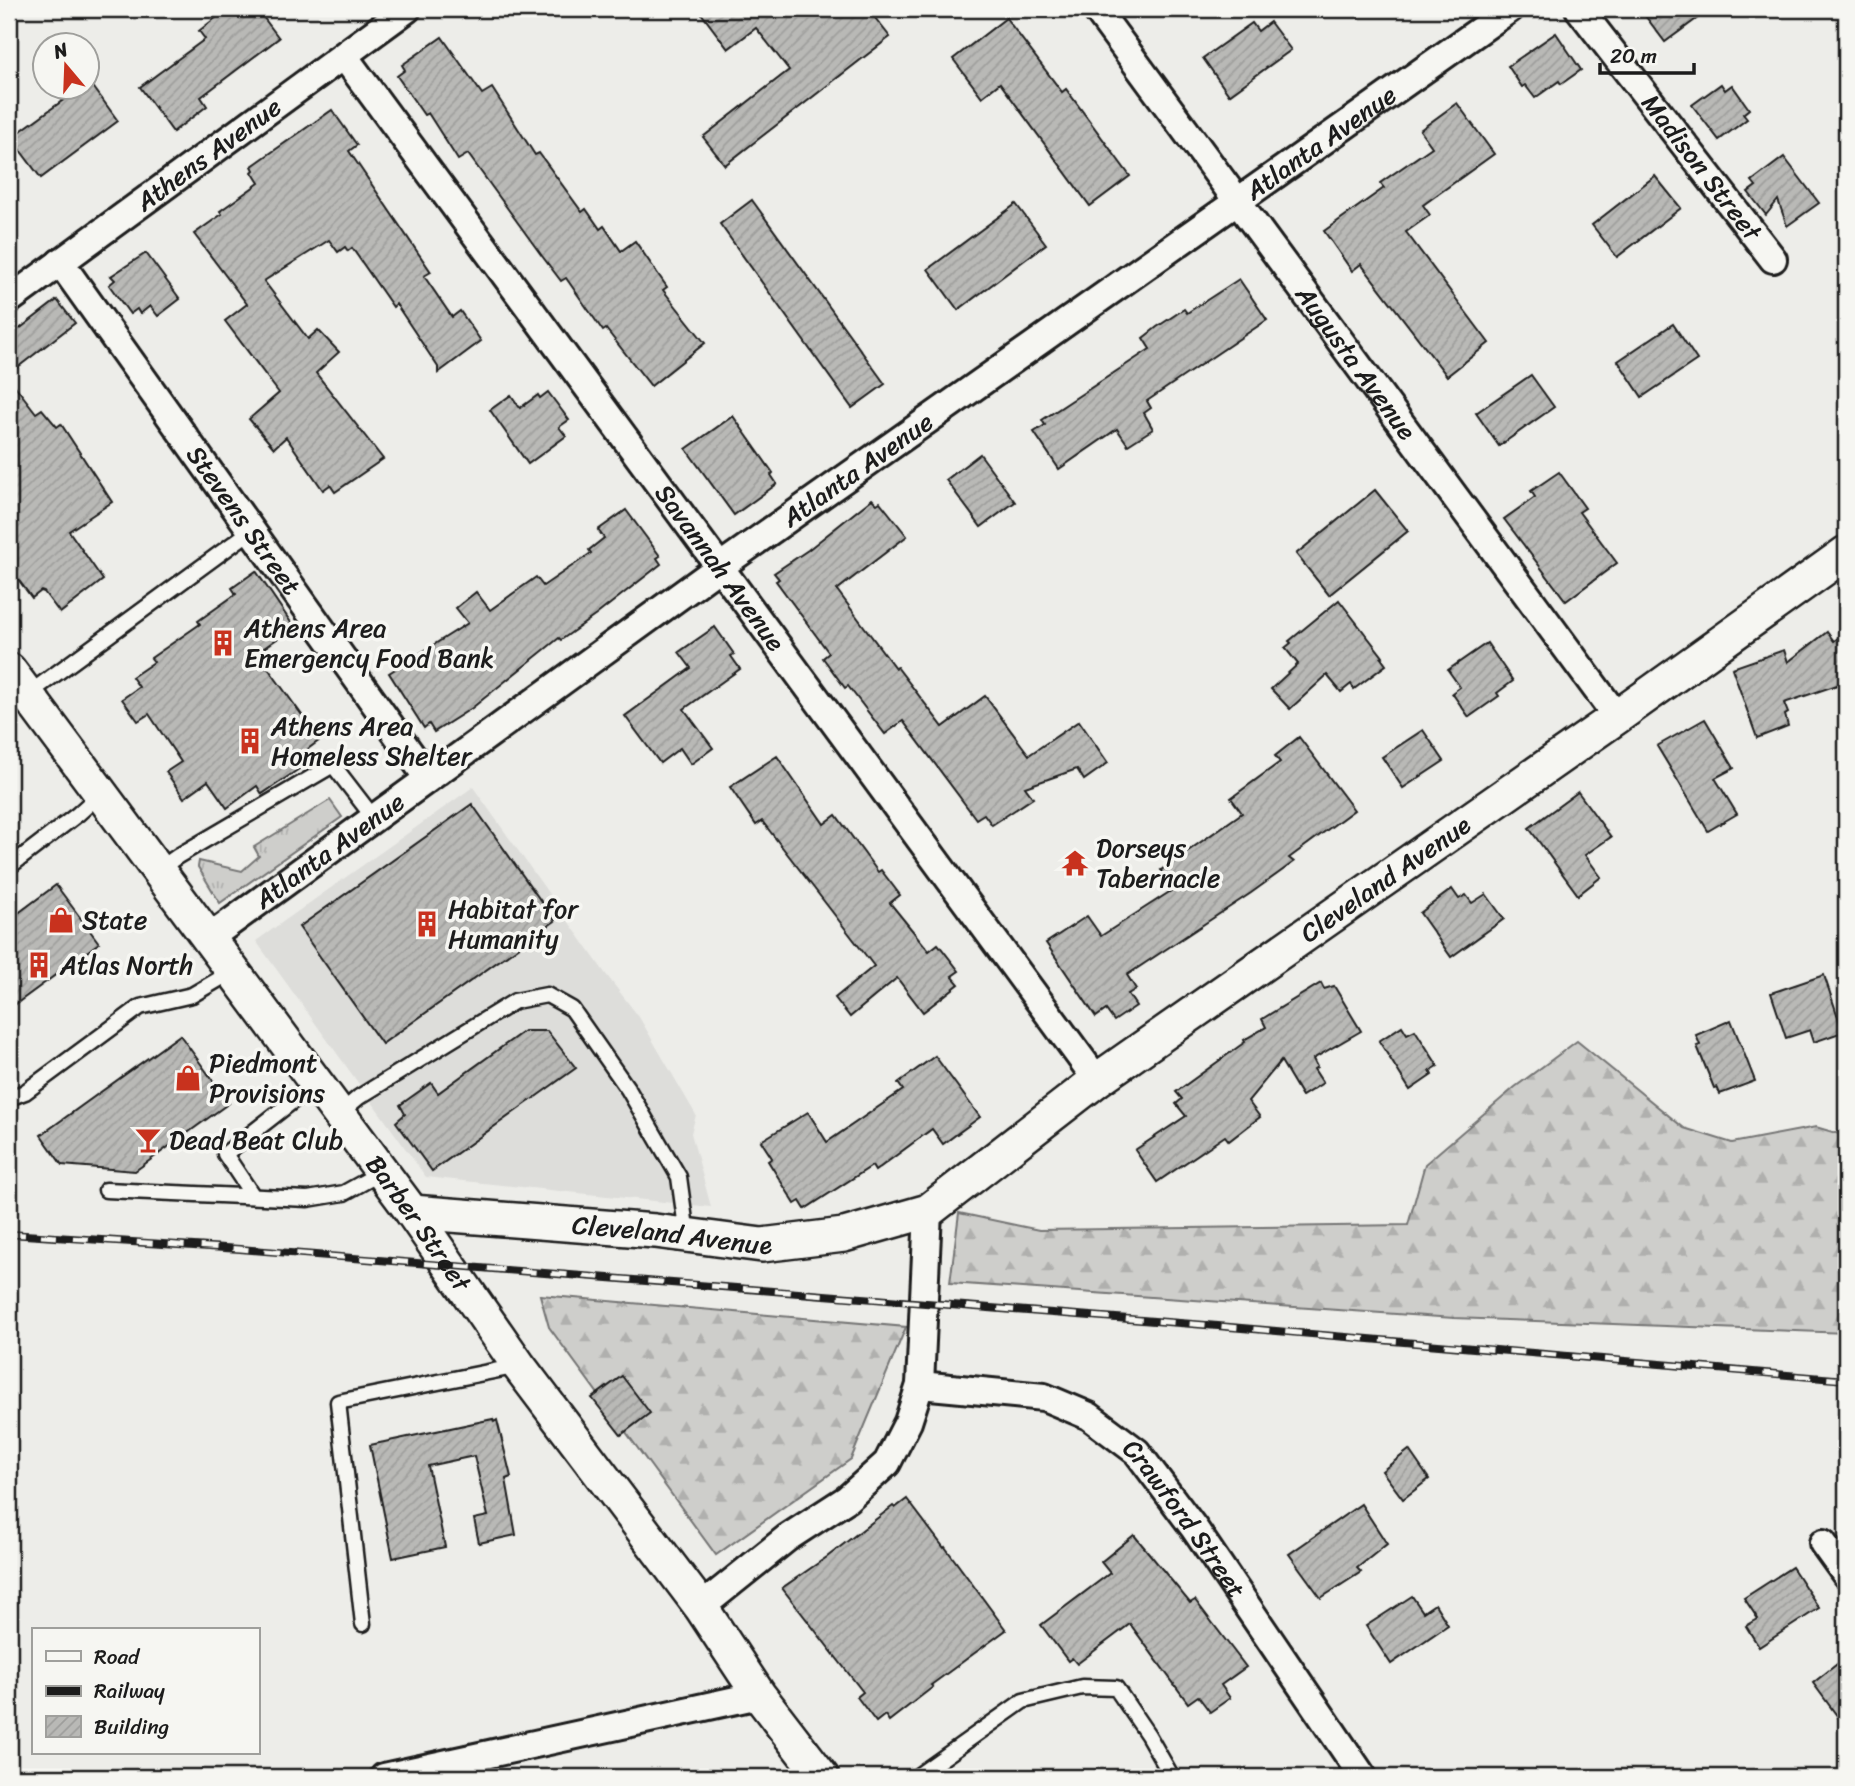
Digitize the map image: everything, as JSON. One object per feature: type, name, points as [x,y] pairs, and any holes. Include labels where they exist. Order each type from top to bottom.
[{"type":"street","name":"Athens Avenue","points":[[9,300],[407,9]]},
{"type":"street","name":"Augusta Avenue","points":[[1096,9],[1616,717]]},
{"type":"street","name":"Atlanta Avenue","points":[[209,938],[720,566],[1510,9]]},
{"type":"street","name":"Madison Street","points":[[1579,9],[1773,259]]},
{"type":"street","name":"Savannah Avenue","points":[[344,56],[1097,1080]]},
{"type":"street","name":"Stevens Street","points":[[60,262],[427,777]]},
{"type":"street","name":"Cleveland Avenue","points":[[412,1212],[656,1231],[762,1245],[844,1235],[928,1211],[1097,1080],[1616,717],[1846,552]]},
{"type":"street","name":"Barber Street","points":[[18,683],[412,1212],[519,1366],[701,1607],[759,1695],[822,1777]]},
{"type":"street","points":[[701,1607],[787,1538],[847,1499],[887,1463],[908,1422],[920,1385],[928,1211]]},
{"type":"street","name":"Crawford Street","points":[[920,1385],[1044,1396],[1089,1416],[1137,1451],[1195,1528],[1363,1777]]},
{"type":"street","points":[[1823,1543],[1846,1575]]},
{"type":"street","points":[[384,1777],[759,1695]]},
{"type":"lane","points":[[18,683],[252,530]]},
{"type":"lane","points":[[158,870],[332,765],[373,817]]},
{"type":"lane","points":[[9,867],[100,794]]},
{"type":"lane","points":[[9,1098],[25,1093],[140,1007],[192,995],[233,971]]},
{"type":"lane","points":[[339,1114],[359,1097],[515,1001],[547,995],[572,1009],[628,1089],[679,1177],[687,1235]]},
{"type":"lane","points":[[253,1196],[225,1154],[316,1083]]},
{"type":"lane","points":[[106,1190],[308,1199],[344,1193],[382,1172]]},
{"type":"lane","points":[[363,1624],[338,1402],[519,1366]]},
{"type":"lane","points":[[916,1777],[1023,1701],[1082,1686],[1116,1688],[1172,1777]]},
{"type":"shaded area","points":[[473,787],[639,1017],[696,1115],[691,1133],[711,1207],[426,1177],[256,941]]},
{"type":"green space","points":[[330,800],[342,817],[220,903],[198,867],[199,861],[242,871],[259,856],[254,847]]},
{"type":"green space","points":[[1577,1041],[1684,1128],[1732,1143],[1816,1127],[1846,1136],[1846,1333],[1454,1318],[950,1283],[959,1213],[1039,1230],[1408,1225],[1425,1164],[1515,1087]]},
{"type":"green space","points":[[540,1295],[906,1327],[851,1459],[716,1555],[549,1327]]},
{"type":"building","points":[[227,9],[257,9],[279,38],[201,97],[207,106],[173,132],[140,87],[205,39],[199,31]]},
{"type":"building","points":[[698,9],[868,9],[890,37],[725,165],[703,137],[789,70],[756,28],[728,49]]},
{"type":"building","points":[[1640,9],[1710,9],[1665,42]]},
{"type":"building","points":[[1006,18],[1062,92],[1066,89],[1130,176],[1090,206],[1000,83],[982,97],[953,59]]},
{"type":"building","points":[[1270,22],[1291,50],[1229,95],[1203,58],[1252,23],[1258,31]]},
{"type":"building","points":[[1556,33],[1581,70],[1535,98],[1525,85],[1522,87],[1508,66]]},
{"type":"building","points":[[442,37],[482,94],[492,88],[535,155],[539,153],[582,212],[586,209],[600,229],[604,226],[621,251],[635,241],[667,287],[663,290],[705,343],[651,386],[606,329],[603,331],[566,278],[561,281],[468,154],[458,160],[428,113],[424,115],[397,76],[405,70],[402,65]]},
{"type":"building","points":[[1721,84],[1725,90],[1732,85],[1749,109],[1743,114],[1747,119],[1719,140],[1692,105]]},
{"type":"building","points":[[102,99],[118,121],[41,178],[11,138],[61,102],[102,102]]},
{"type":"building","points":[[1457,103],[1494,154],[1423,205],[1430,215],[1406,232],[1489,343],[1447,376],[1361,264],[1352,271],[1324,231],[1384,188],[1380,183],[1432,147],[1420,130]]},
{"type":"building","points":[[332,110],[357,145],[349,151],[431,272],[424,276],[452,317],[460,311],[481,341],[438,373],[438,367],[396,304],[393,307],[352,248],[348,251],[345,247],[338,252],[329,240],[264,281],[308,339],[318,330],[339,352],[316,373],[383,459],[335,492],[330,485],[323,490],[286,437],[274,448],[249,419],[279,393],[225,321],[247,304],[194,234],[259,183],[252,172],[252,166]]},
{"type":"building","points":[[1784,157],[1819,203],[1787,226],[1778,200],[1766,215],[1748,192],[1756,186],[1752,181]]},
{"type":"building","points":[[1655,176],[1681,208],[1617,257],[1592,225]]},
{"type":"building","points":[[752,200],[885,384],[852,408],[720,224]]},
{"type":"building","points":[[1016,204],[1046,244],[958,310],[928,269]]},
{"type":"building","points":[[146,253],[180,299],[158,316],[150,306],[140,314],[137,309],[130,314],[109,285],[115,280],[111,276]]},
{"type":"building","points":[[1239,279],[1267,320],[1147,401],[1151,408],[1144,413],[1153,429],[1128,445],[1117,429],[1059,469],[1034,432],[1045,425],[1042,420],[1150,349],[1143,338],[1157,327],[1184,309],[1187,313]]},
{"type":"building","points":[[57,300],[75,323],[9,374],[9,337]]},
{"type":"building","points":[[1673,324],[1697,360],[1642,397],[1618,361]]},
{"type":"building","points":[[1531,375],[1554,407],[1499,446],[1476,413]]},
{"type":"building","points":[[9,378],[36,413],[42,409],[57,427],[61,424],[112,502],[69,531],[103,580],[60,613],[44,592],[41,591],[32,598],[9,567]]},
{"type":"building","points":[[548,392],[569,420],[559,427],[566,436],[528,464],[490,410],[511,395],[520,408],[538,395],[540,398]]},
{"type":"building","points":[[733,416],[773,473],[771,475],[777,484],[734,515],[686,449]]},
{"type":"building","points":[[980,454],[1015,502],[981,527],[946,480]]},
{"type":"building","points":[[1559,472],[1585,508],[1579,512],[1617,563],[1566,601],[1504,519],[1535,497],[1531,491]]},
{"type":"building","points":[[1375,490],[1408,531],[1329,595],[1296,554]]},
{"type":"building","points":[[872,499],[877,504],[880,502],[907,536],[837,590],[943,727],[985,696],[1029,755],[1079,721],[1108,763],[1084,780],[1077,769],[1025,787],[1033,798],[992,825],[984,814],[976,819],[903,721],[885,734],[823,658],[829,653],[776,581],[779,579],[774,573],[808,550]]},
{"type":"building","points":[[626,510],[660,556],[657,558],[661,564],[596,615],[561,640],[559,638],[472,708],[434,732],[429,724],[424,728],[389,673],[468,623],[456,608],[476,592],[490,610],[536,577],[543,586],[591,553],[589,550],[604,538],[598,530]]},
{"type":"building","points":[[256,571],[294,627],[257,653],[320,740],[293,760],[299,769],[262,794],[257,786],[227,808],[208,781],[184,798],[166,772],[181,762],[149,714],[138,721],[122,699],[139,687],[132,677],[154,662],[151,658],[200,624],[198,621],[236,594],[232,588]]},
{"type":"building","points":[[1339,600],[1383,657],[1381,658],[1386,665],[1354,689],[1351,684],[1341,692],[1327,675],[1290,709],[1271,689],[1298,664],[1285,648],[1291,643],[1289,641]]},
{"type":"building","points":[[715,627],[734,654],[731,656],[740,669],[684,709],[713,748],[691,764],[680,748],[660,763],[625,716],[691,668],[679,652]]},
{"type":"building","points":[[1827,632],[1834,641],[1846,632],[1846,682],[1784,703],[1788,713],[1785,715],[1788,726],[1757,738],[1732,668],[1784,650],[1788,662]]},
{"type":"building","points":[[1487,643],[1513,681],[1497,693],[1499,696],[1469,717],[1452,693],[1460,687],[1448,670]]},
{"type":"building","points":[[1705,719],[1734,768],[1715,778],[1737,814],[1708,831],[1657,746]]},
{"type":"building","points":[[1423,730],[1444,761],[1403,788],[1382,757]]},
{"type":"building","points":[[1299,737],[1354,810],[1289,858],[1294,862],[1127,975],[1136,989],[1128,994],[1136,1006],[1114,1021],[1106,1010],[1096,1017],[1046,943],[1087,916],[1101,936],[1174,889],[1161,870],[1242,813],[1231,798],[1280,762],[1275,756]]},
{"type":"building","points":[[777,756],[824,824],[836,815],[878,872],[881,870],[900,895],[890,903],[929,951],[938,944],[959,971],[952,976],[959,984],[923,1012],[897,978],[850,1017],[835,998],[874,966],[762,821],[756,825],[730,787]]},
{"type":"building","points":[[1578,792],[1611,837],[1585,855],[1601,877],[1578,895],[1529,828]]},
{"type":"building","name":"Habitat for Humanity","points":[[472,804],[555,921],[382,1044],[299,927]]},
{"type":"building","name":"Atlas North","points":[[56,885],[99,943],[9,1009],[9,920]]},
{"type":"building","points":[[1452,889],[1459,899],[1466,895],[1472,903],[1486,894],[1504,919],[1451,957],[1420,913]]},
{"type":"building","points":[[1824,975],[1843,1032],[1814,1042],[1810,1030],[1786,1038],[1771,993]]},
{"type":"building","points":[[1321,983],[1324,989],[1334,986],[1361,1031],[1313,1059],[1317,1067],[1314,1069],[1323,1083],[1302,1096],[1281,1061],[1248,1101],[1260,1117],[1229,1141],[1225,1136],[1157,1182],[1135,1150],[1186,1116],[1176,1104],[1182,1099],[1176,1092],[1245,1042],[1244,1040],[1266,1027],[1262,1019]]},
{"type":"building","points":[[1731,1020],[1755,1081],[1720,1094],[1717,1087],[1714,1088],[1697,1046],[1700,1045],[1696,1035]]},
{"type":"building","points":[[1402,1026],[1407,1034],[1415,1030],[1438,1066],[1430,1071],[1432,1075],[1410,1090],[1379,1041]]},
{"type":"building","points":[[524,1031],[547,1031],[576,1068],[432,1171],[396,1122],[405,1114],[400,1105],[431,1083],[438,1093]]},
{"type":"building","points":[[180,1035],[229,1103],[135,1171],[62,1165],[41,1135]]},
{"type":"building","points":[[935,1056],[980,1117],[943,1144],[932,1129],[875,1171],[872,1166],[805,1209],[800,1201],[795,1204],[768,1161],[772,1158],[761,1141],[808,1112],[827,1142],[903,1090],[898,1083]]},
{"type":"building","points":[[622,1376],[650,1413],[621,1435],[592,1398]]},
{"type":"building","points":[[493,1419],[494,1422],[497,1420],[511,1477],[506,1479],[516,1535],[479,1543],[474,1519],[488,1516],[474,1456],[428,1466],[445,1547],[393,1558],[370,1445]]},
{"type":"building","points":[[1409,1450],[1429,1479],[1403,1499],[1382,1471]]},
{"type":"building","points":[[907,1499],[1006,1630],[931,1685],[933,1687],[889,1721],[885,1715],[876,1722],[857,1697],[863,1692],[782,1588],[893,1506],[895,1508]]},
{"type":"building","points":[[1361,1504],[1387,1544],[1357,1568],[1361,1572],[1321,1598],[1289,1554]]},
{"type":"building","points":[[1134,1535],[1190,1603],[1195,1600],[1246,1667],[1221,1685],[1230,1698],[1210,1712],[1198,1696],[1188,1703],[1130,1624],[1077,1664],[1072,1658],[1068,1661],[1041,1625],[1110,1573],[1101,1562]]},
{"type":"building","points":[[1792,1567],[1819,1608],[1759,1647],[1746,1626],[1758,1619],[1744,1598]]},
{"type":"building","points":[[1412,1596],[1423,1612],[1435,1604],[1448,1625],[1391,1664],[1366,1626]]},
{"type":"building","points":[[1846,1657],[1846,1728],[1813,1683]]},
{"type":"railway","points":[[9,1234],[240,1249],[1218,1326],[1846,1380]]},
{"type":"place","name":"Athens Area Emergency Food Bank","points":[[223,643]]},
{"type":"place","name":"Athens Area Homeless Shelter","points":[[250,741]]},
{"type":"place","name":"Dorseys Tabernacle","points":[[1075,863]]},
{"type":"place","name":"State","points":[[61,920]]},
{"type":"place","name":"Habitat for Humanity","points":[[427,924]]},
{"type":"place","name":"Atlas North","points":[[39,965]]},
{"type":"place","name":"Piedmont Provisions","points":[[188,1078]]},
{"type":"place","name":"Dead Beat Club","points":[[148,1140]]}]
